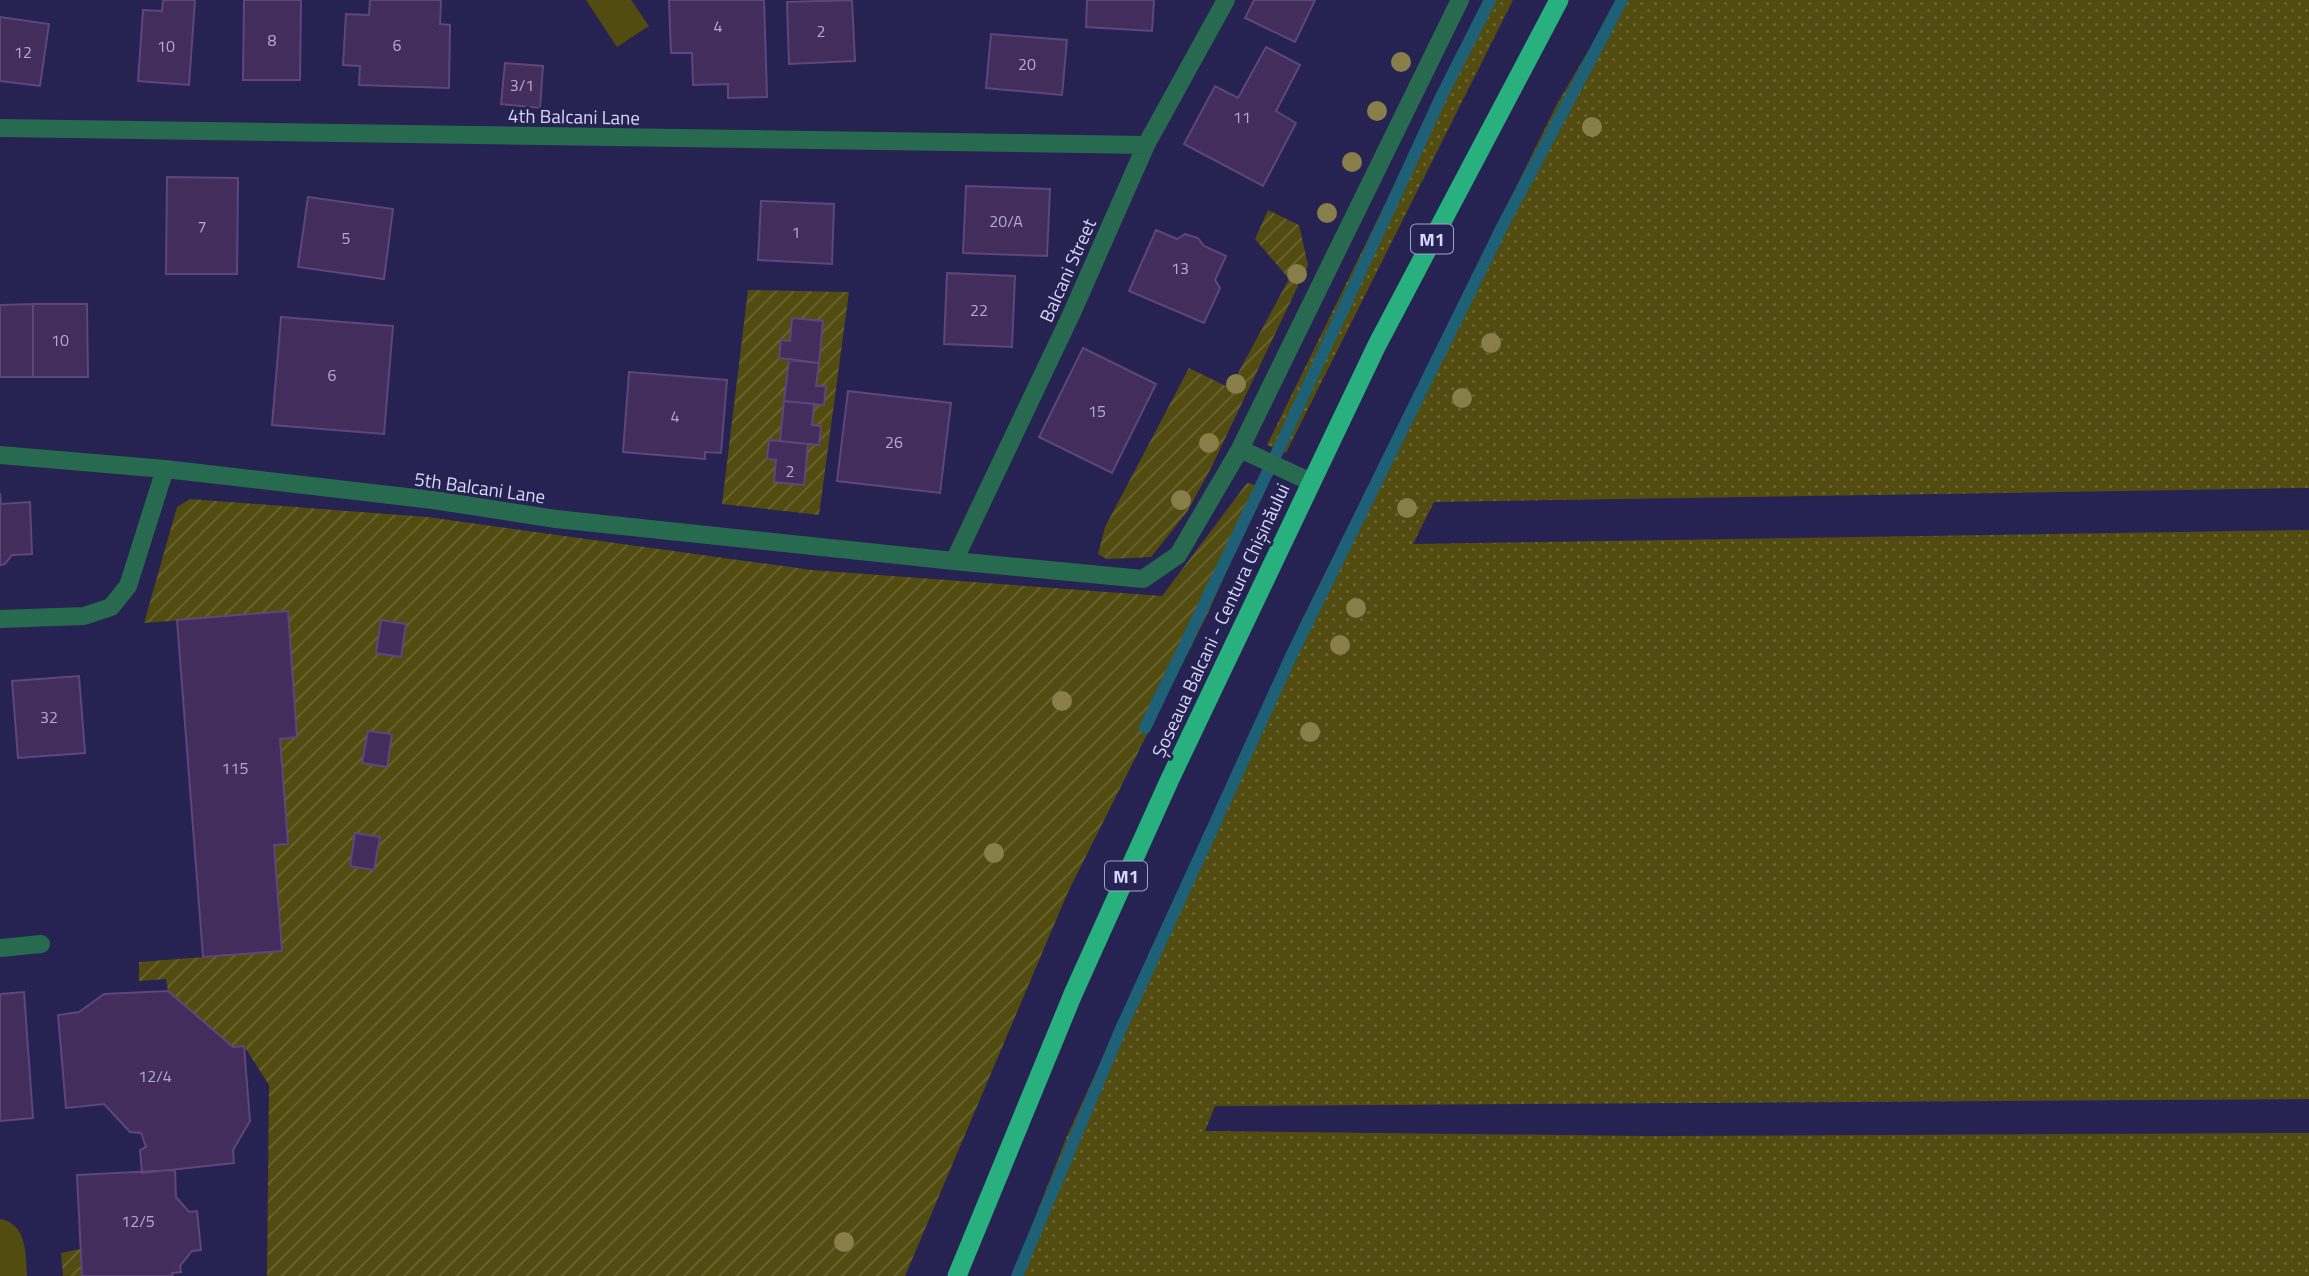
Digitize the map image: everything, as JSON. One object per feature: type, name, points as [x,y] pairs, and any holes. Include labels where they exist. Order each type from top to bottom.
[{"type":"highway","name":"Șoseaua Balcani - Centura Chișinăului","points":[[957,1276],[1073,994],[1170,779],[1377,345],[1559,0]]},
{"type":"street","name":"Balcani Street","points":[[954,561],[1071,315],[1146,145],[1226,0]]},
{"type":"street","name":"5th Balcani Lane","points":[[0,455],[165,469],[433,500],[556,519],[1143,579],[1178,555],[1248,453],[1460,0]]},
{"type":"street","name":"4th Balcani Lane","points":[[0,128],[1146,145]]},
{"type":"street","points":[[1248,453],[1311,482]]},
{"type":"street","points":[[0,619],[84,616],[111,607],[128,586],[165,469]]},
{"type":"street","points":[[0,948],[41,944]]},
{"type":"shaded area","points":[[586,0],[631,0],[649,26],[617,47]]},
{"type":"shaded area","points":[[1485,0],[1513,0],[1286,453],[1267,445]]},
{"type":"shaded area","points":[[1618,0],[2309,0],[2309,488],[1434,502],[1413,544],[2309,530],[2309,1099],[1215,1106],[1205,1131],[1647,1136],[2309,1133],[2309,1276],[1012,1276],[1067,1136],[1303,618],[1557,104]]},
{"type":"shaded area","points":[[1268,210],[1299,225],[1308,265],[1211,468],[1187,512],[1151,557],[1107,559],[1098,554],[1105,527],[1189,368],[1230,388],[1289,279],[1255,239]]},
{"type":"shaded area","points":[[748,290],[849,292],[819,515],[722,504]]},
{"type":"shaded area","points":[[1247,483],[1264,487],[1207,615],[1068,892],[905,1276],[267,1276],[269,1085],[244,1046],[233,1047],[168,991],[166,979],[139,981],[139,962],[282,951],[274,845],[288,843],[280,739],[297,737],[288,612],[144,623],[177,507],[190,499],[427,517],[812,570],[1162,596]]},
{"type":"shaded area","points":[[0,1219],[9,1222],[20,1233],[25,1250],[27,1276],[0,1276]]},
{"type":"shaded area","points":[[80,1249],[82,1276],[63,1276],[61,1253]]},
{"type":"building","points":[[163,0],[195,0],[189,85],[138,81],[143,10],[162,11]]},
{"type":"building","points":[[244,0],[301,0],[300,80],[243,80]]},
{"type":"building","points":[[370,0],[441,0],[440,24],[450,25],[449,88],[359,85],[360,66],[343,65],[346,14],[369,15]]},
{"type":"building","points":[[669,0],[764,0],[767,97],[728,98],[728,84],[693,85],[692,53],[671,53]]},
{"type":"building","points":[[852,0],[855,61],[789,64],[787,2]]},
{"type":"building","points":[[1087,0],[1154,0],[1152,31],[1086,27]]},
{"type":"building","points":[[1254,0],[1315,0],[1295,42],[1245,18]]},
{"type":"building","points":[[0,17],[49,24],[40,86],[0,81]]},
{"type":"building","points":[[991,34],[1067,40],[1062,95],[986,88]]},
{"type":"building","points":[[1266,47],[1300,65],[1276,111],[1296,123],[1263,186],[1184,144],[1215,86],[1238,98]]},
{"type":"building","points":[[505,63],[543,66],[540,108],[501,104]]},
{"type":"building","points":[[167,177],[238,178],[237,274],[166,274]]},
{"type":"building","points":[[966,186],[1050,189],[1047,256],[963,253]]},
{"type":"building","points":[[308,197],[393,209],[384,279],[298,267]]},
{"type":"building","points":[[761,201],[834,204],[832,264],[758,260]]},
{"type":"building","points":[[1156,230],[1177,239],[1185,234],[1198,238],[1204,246],[1226,256],[1215,280],[1220,288],[1204,323],[1129,291]]},
{"type":"building","points":[[947,273],[1015,276],[1012,347],[944,344]]},
{"type":"building","points":[[33,304],[87,304],[88,377],[33,377]]},
{"type":"building","points":[[33,304],[33,377],[0,377],[0,305]]},
{"type":"building","points":[[281,317],[393,326],[384,434],[272,425]]},
{"type":"building","points":[[792,318],[823,321],[819,363],[779,358],[781,340],[790,341]]},
{"type":"building","points":[[1083,348],[1156,384],[1112,473],[1039,437]]},
{"type":"building","points":[[789,360],[819,363],[816,386],[826,386],[824,405],[784,401]]},
{"type":"building","points":[[629,372],[727,380],[721,453],[705,452],[705,459],[623,452]]},
{"type":"building","points":[[848,391],[951,403],[940,493],[837,481]]},
{"type":"building","points":[[784,401],[814,404],[812,425],[821,426],[819,445],[780,441]]},
{"type":"building","points":[[769,440],[808,444],[804,485],[774,482],[776,460],[767,459]]},
{"type":"building","points":[[0,493],[1,504],[30,502],[32,554],[12,555],[5,564],[0,565]]},
{"type":"building","points":[[288,611],[297,737],[280,739],[288,844],[274,845],[282,951],[203,957],[177,620]]},
{"type":"building","points":[[381,620],[406,624],[401,657],[376,653]]},
{"type":"building","points":[[79,676],[85,753],[18,758],[12,681]]},
{"type":"building","points":[[368,731],[392,734],[387,767],[362,763]]},
{"type":"building","points":[[355,833],[380,837],[374,870],[350,866]]},
{"type":"building","points":[[168,991],[233,1047],[244,1046],[250,1121],[233,1150],[234,1163],[142,1173],[140,1150],[146,1147],[141,1133],[130,1132],[104,1104],[66,1108],[58,1015],[79,1012],[104,994]]},
{"type":"building","points":[[24,992],[33,1118],[0,1121],[0,994]]},
{"type":"building","points":[[175,1170],[176,1197],[189,1212],[197,1211],[201,1250],[192,1251],[180,1266],[181,1272],[172,1273],[173,1276],[82,1276],[77,1175]]},
{"type":"waterway","points":[[1145,728],[1282,442],[1441,97],[1490,0]]},
{"type":"waterway","points":[[1017,1276],[1120,1031],[1293,652],[1503,225],[1622,0]]}]
